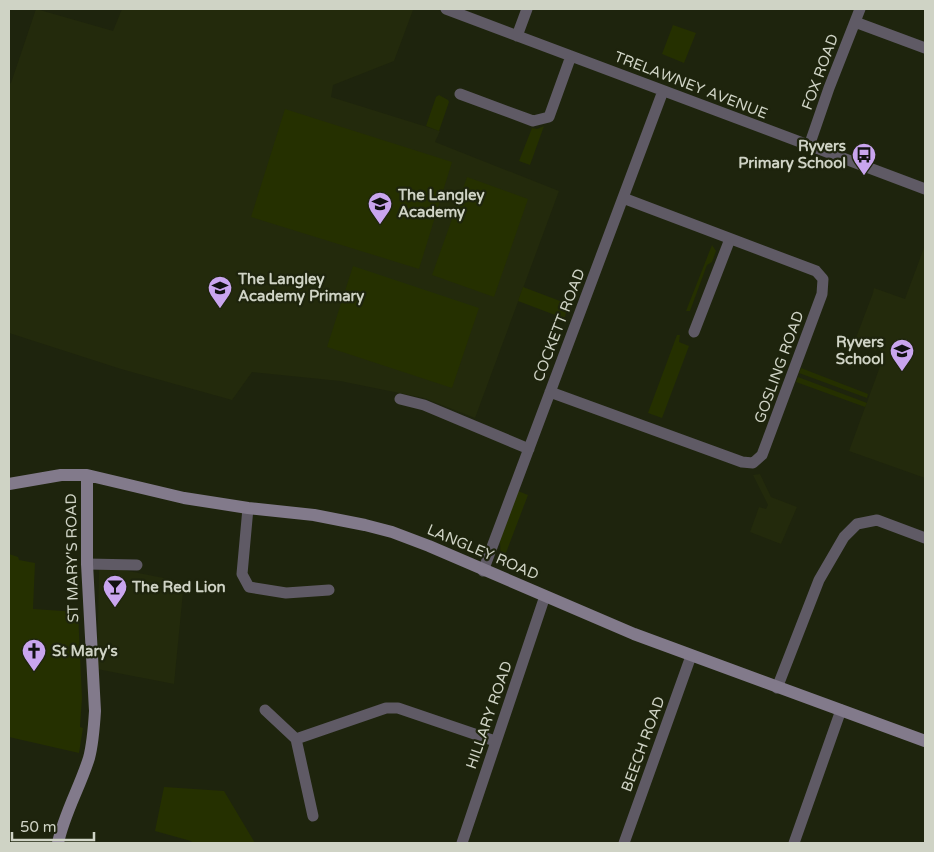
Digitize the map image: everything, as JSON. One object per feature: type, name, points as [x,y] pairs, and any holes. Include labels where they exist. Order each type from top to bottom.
[{"type":"street","name":"TRELAWNEY AVENUE","points":[[446,9],[925,189]]},
{"type":"street","points":[[517,36],[527,9]]},
{"type":"street","name":"FOX ROAD","points":[[809,146],[860,9]]},
{"type":"street","points":[[855,22],[925,48]]},
{"type":"street","points":[[460,94],[534,121],[549,117],[571,56]]},
{"type":"street","name":"COCKETT ROAD","points":[[483,571],[663,91]]},
{"type":"street","name":"GOSLING ROAD","points":[[550,392],[742,462],[753,463],[762,455],[822,294],[823,279],[816,271],[623,198]]},
{"type":"street","points":[[694,332],[730,239]]},
{"type":"street","points":[[400,399],[424,405],[529,449]]},
{"type":"street","name":"LANGLEY ROAD","points":[[9,484],[61,475],[87,476],[184,498],[248,508],[314,515],[365,524],[429,546],[483,571],[634,634],[925,741]]},
{"type":"street","name":"ST MARY'S ROAD","points":[[58,843],[60,830],[89,756],[94,733],[95,711],[87,564],[87,476]]},
{"type":"street","points":[[248,508],[242,574],[250,587],[286,594],[329,590]]},
{"type":"street","points":[[777,688],[820,580],[844,537],[857,524],[876,520],[925,538]]},
{"type":"street","points":[[87,564],[137,565]]},
{"type":"street","name":"HILLARY ROAD","points":[[462,843],[545,596]]},
{"type":"street","name":"BEECH ROAD","points":[[624,843],[691,656]]},
{"type":"street","points":[[296,739],[386,708],[398,708],[495,741]]},
{"type":"street","points":[[265,710],[296,739],[313,816]]},
{"type":"street","points":[[794,843],[841,710]]},
{"type":"shaded area","name":"The Langley Academy","points":[[36,9],[113,31],[122,9],[413,10],[394,61],[333,85],[331,97],[440,131],[435,142],[559,191],[475,418],[424,398],[340,381],[252,372],[232,400],[121,369],[9,333],[9,84],[11,83]]},
{"type":"shaded area","points":[[673,25],[696,33],[684,63],[662,54]]},
{"type":"shaded area","points":[[439,95],[449,102],[439,131],[426,126],[436,97]]},
{"type":"shaded area","points":[[285,109],[452,162],[419,269],[251,217]]},
{"type":"shaded area","points":[[544,126],[530,165],[519,161],[532,128],[537,129]]},
{"type":"shaded area","points":[[467,177],[528,199],[494,297],[432,275]]},
{"type":"shaded area","points":[[712,245],[716,251],[712,262],[707,265],[690,311],[686,311]]},
{"type":"shaded area","name":"Ryvers School","points":[[925,245],[925,478],[849,451],[885,353],[854,343],[874,288],[905,299]]},
{"type":"shaded area","points":[[353,266],[479,308],[452,388],[327,347]]},
{"type":"shaded area","points":[[523,287],[568,304],[565,317],[563,318],[518,301]]},
{"type":"shaded area","points":[[677,335],[680,335],[679,342],[689,346],[662,418],[648,413]]},
{"type":"shaded area","points":[[801,368],[868,394],[867,398],[799,373]]},
{"type":"shaded area","points":[[798,377],[867,403],[865,407],[796,382]]},
{"type":"shaded area","points":[[760,474],[771,497],[797,507],[781,544],[750,532],[759,507],[766,509],[768,505],[753,475]]},
{"type":"shaded area","points":[[518,491],[528,495],[501,566],[500,541]]},
{"type":"shaded area","points":[[9,554],[18,557],[19,560],[35,563],[33,609],[78,612],[82,698],[80,727],[83,728],[79,753],[9,737]]},
{"type":"shaded area","points":[[99,569],[118,569],[184,582],[174,684],[97,669]]},
{"type":"shaded area","points":[[164,787],[224,791],[255,843],[193,843],[155,831]]},
{"type":"place","name":"Ryvers Primary School","points":[[864,176]]},
{"type":"place","name":"The Langley Academy","points":[[380,225]]},
{"type":"place","name":"The Langley Academy Primary","points":[[220,309]]},
{"type":"place","name":"Ryvers School","points":[[902,372]]},
{"type":"place","name":"The Red Lion","points":[[115,608]]},
{"type":"place","name":"St Mary's","points":[[34,672]]}]
